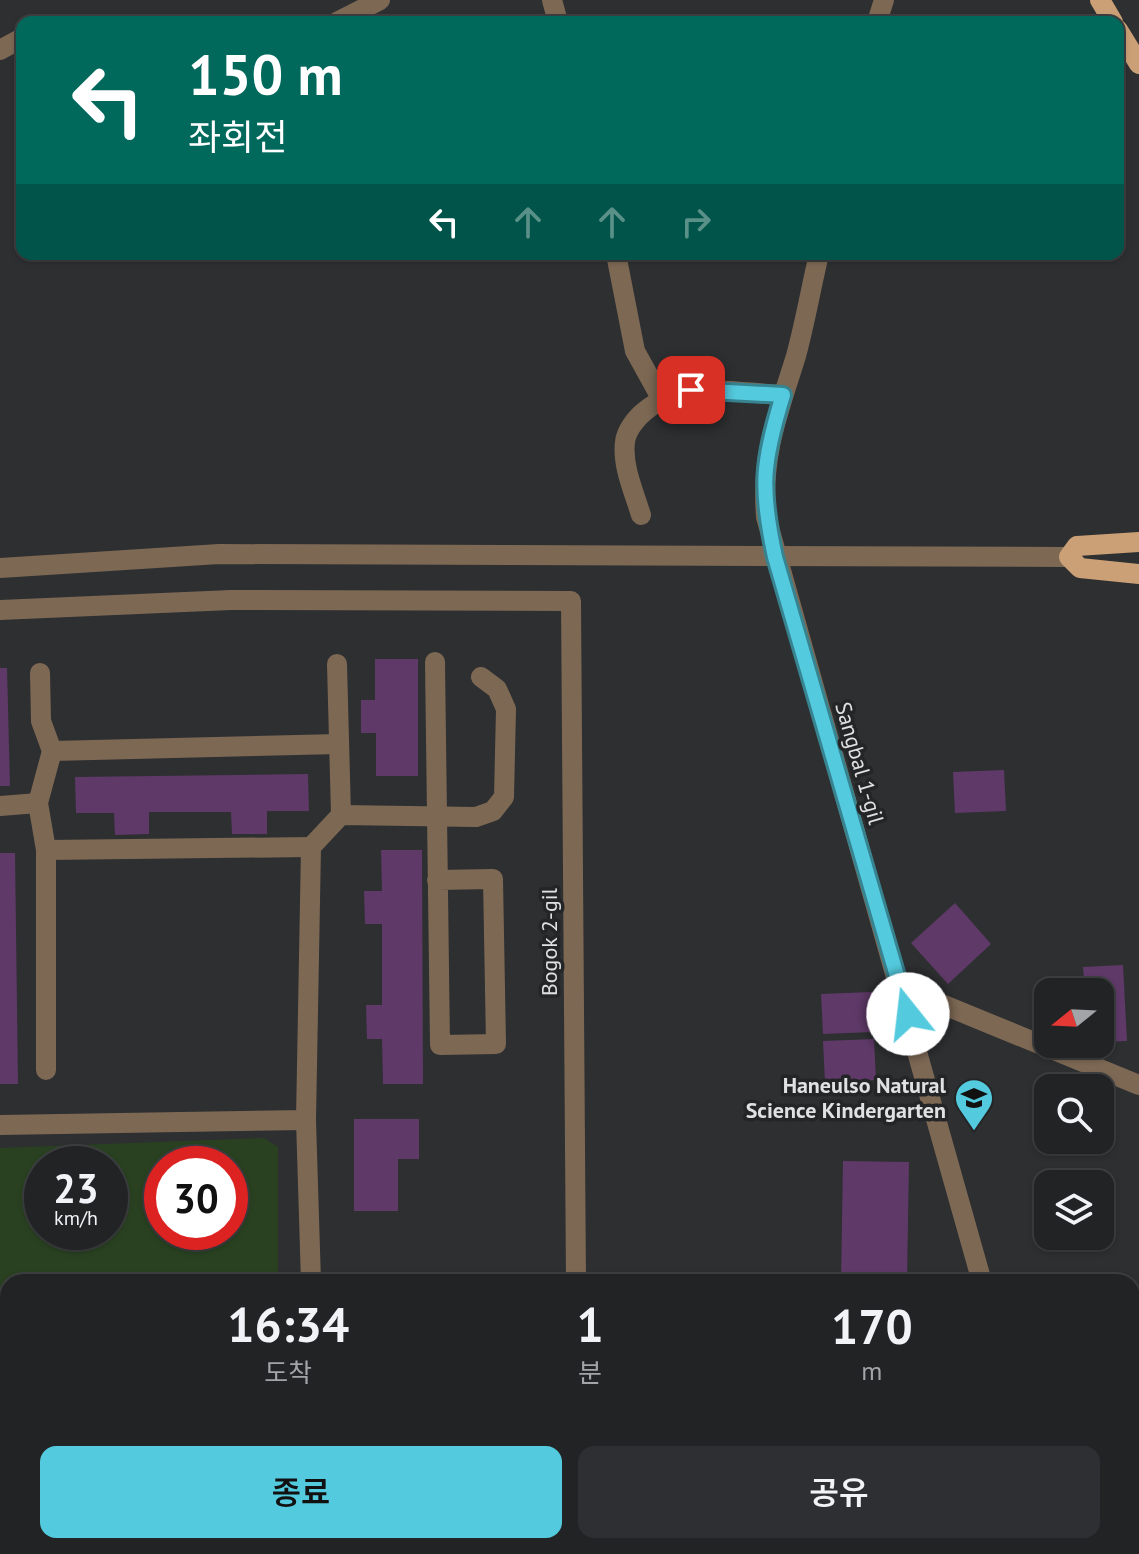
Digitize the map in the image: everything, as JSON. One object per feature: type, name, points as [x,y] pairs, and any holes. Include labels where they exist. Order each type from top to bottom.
[{"type":"main road","points":[[1124,40],[1139,64]]},
{"type":"main road","points":[[1139,542],[1077,546],[1069,557],[1080,568],[1139,574]]},
{"type":"street","points":[[349,16],[380,0]]},
{"type":"street","points":[[617,260],[635,351],[661,398]]},
{"type":"street","name":"Sangbal 1-gil","points":[[817,260],[763,478],[775,557],[980,1274]]},
{"type":"street","points":[[641,515],[627,470],[624,440],[636,419],[661,398],[691,390],[783,395]]},
{"type":"street","points":[[0,568],[219,554],[1069,557]]},
{"type":"street","name":"Bogok 2-gil","points":[[0,610],[231,600],[571,601],[576,1274]]},
{"type":"street","points":[[435,662],[436,816],[437,880],[440,1045],[496,1044],[493,879],[437,880]]},
{"type":"street","points":[[311,1274],[306,1120],[311,847],[341,815],[337,664]]},
{"type":"street","points":[[40,673],[41,721],[52,751],[38,803],[46,850],[46,1070]]},
{"type":"street","points":[[341,815],[476,817],[493,811],[504,797],[506,709],[497,689],[481,677]]},
{"type":"street","points":[[52,751],[339,744]]},
{"type":"street","points":[[0,806],[38,803]]},
{"type":"street","points":[[46,850],[311,847]]},
{"type":"street","points":[[908,1014],[944,1005],[1139,1085]]},
{"type":"street","points":[[0,1125],[306,1120]]},
{"type":"green space","points":[[264,1138],[278,1147],[278,1274],[0,1274],[0,1148],[24,1147],[24,1250],[128,1250],[128,1146],[53,1146]]},
{"type":"building","points":[[375,659],[418,659],[418,776],[376,776],[376,733],[361,733],[361,700],[375,700]]},
{"type":"building","points":[[0,668],[7,668],[10,786],[0,786]]},
{"type":"building","points":[[1004,770],[1006,811],[955,813],[953,772]]},
{"type":"building","points":[[308,774],[309,811],[267,811],[267,834],[232,834],[231,812],[149,812],[149,834],[115,835],[114,813],[76,813],[75,777]]},
{"type":"building","points":[[381,850],[422,850],[423,1084],[383,1084],[382,1039],[367,1039],[366,1005],[382,1005],[382,924],[365,924],[364,891],[382,891]]},
{"type":"building","points":[[0,853],[15,853],[18,1084],[0,1084]]},
{"type":"building","points":[[955,903],[991,944],[948,984],[911,943]]},
{"type":"building","points":[[1123,965],[1127,1041],[1114,1041],[1114,978],[1084,978],[1083,967]]},
{"type":"building","points":[[872,992],[874,1032],[823,1034],[821,994]]},
{"type":"building","points":[[874,1039],[876,1080],[825,1082],[823,1041]]},
{"type":"building","points":[[354,1119],[419,1119],[419,1159],[398,1159],[398,1211],[354,1211]]},
{"type":"building","points":[[843,1161],[909,1162],[907,1274],[841,1274]]},
{"type":"place","name":"Haneulso Natural Science Kindergarten","points":[[974,1132]]},
{"type":"route","points":[[691,390],[783,395],[763,478],[766,517],[908,1014]]}]
